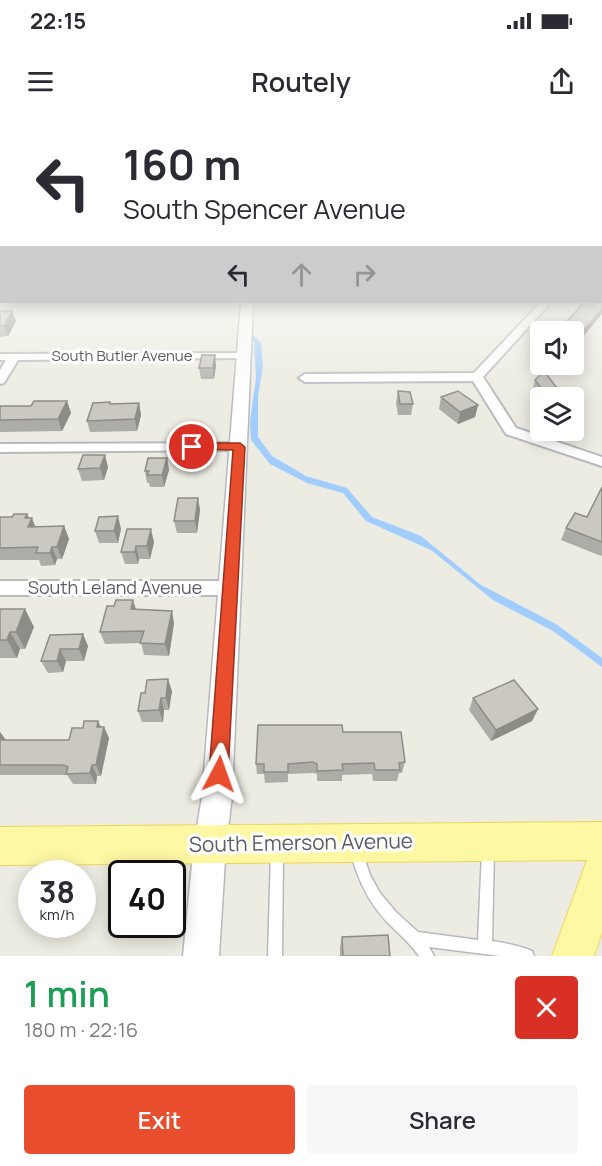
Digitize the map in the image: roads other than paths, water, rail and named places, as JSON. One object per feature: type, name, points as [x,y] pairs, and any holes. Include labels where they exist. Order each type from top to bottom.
[{"type":"main road","name":"South Emerson Avenue","points":[[0,846],[602,840]]},
{"type":"main road","points":[[573,956],[602,871]]},
{"type":"street","points":[[201,956],[210,844],[217,797],[246,324]]},
{"type":"street","points":[[305,378],[477,377],[526,324]]},
{"type":"street","name":"South Butler Avenue","points":[[0,357],[244,356]]},
{"type":"street","points":[[0,380],[14,357]]},
{"type":"street","points":[[477,377],[511,431],[602,462]]},
{"type":"street","points":[[0,448],[240,447]]},
{"type":"street","name":"South Leland Avenue","points":[[0,588],[230,588]]},
{"type":"lane","points":[[485,947],[488,841]]},
{"type":"lane","points":[[275,956],[277,843]]},
{"type":"lane","points":[[355,843],[365,880],[387,912],[418,939],[427,956]]},
{"type":"lane","points":[[418,939],[485,947],[527,956]]},
{"type":"water","points":[[253,335],[261,343],[263,367],[258,396],[258,437],[272,456],[306,476],[347,488],[372,517],[421,536],[481,585],[556,624],[602,658],[602,667],[553,631],[493,600],[431,550],[366,521],[343,493],[307,483],[270,464],[251,440],[250,422],[256,378],[254,341],[249,337]]}]
